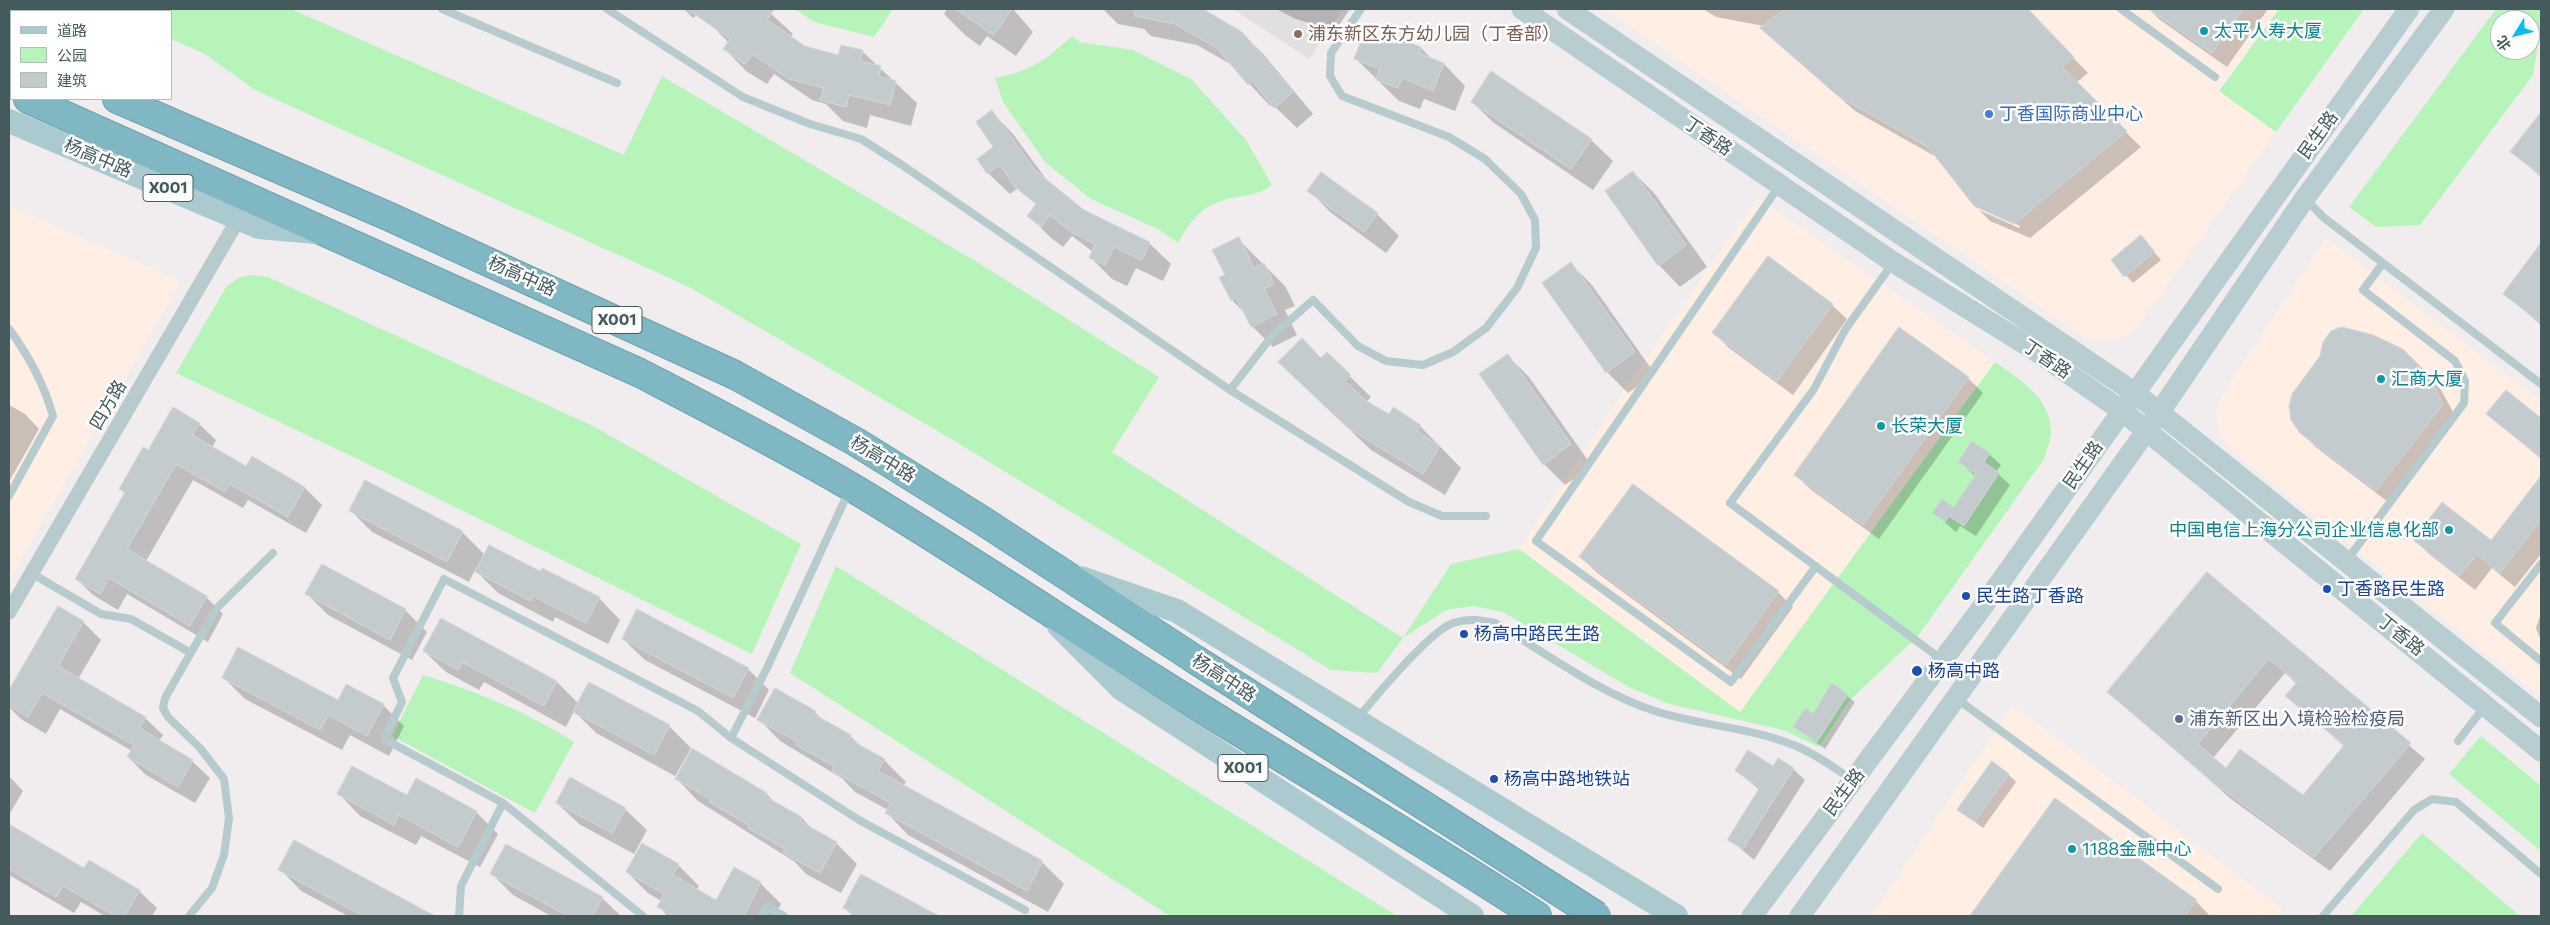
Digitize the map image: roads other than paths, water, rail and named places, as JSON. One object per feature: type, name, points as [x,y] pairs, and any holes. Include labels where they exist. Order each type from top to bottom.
[{"type":"highway","name":"杨高中路","points":[[30,100],[332,233],[640,373],[736,423],[851,487],[1031,598],[1176,693],[1463,868],[1537,916]]},
{"type":"highway","name":"杨高中路","points":[[121,100],[142,106],[735,375],[864,448],[1058,570],[1597,916]]},
{"type":"main road","name":"杨高中路","points":[[9,120],[259,226],[332,233]]},
{"type":"main road","name":"X001","points":[[1058,570],[1177,611],[1676,916]]},
{"type":"main road","name":"杨高中路","points":[[1031,598],[1122,689],[1472,916]]},
{"type":"street","name":"丁香路","points":[[1522,9],[1893,262],[2033,349],[2122,411],[2153,421],[2346,562],[2541,717]]},
{"type":"street","name":"丁香路","points":[[1567,9],[2135,393],[2153,421],[2541,750]]},
{"type":"street","name":"民生路","points":[[1752,916],[1943,661],[2409,9]]},
{"type":"street","name":"民生路","points":[[1800,916],[2153,421],[2305,198],[2444,9]]},
{"type":"street","name":"四方路","points":[[9,612],[239,218]]},
{"type":"lane","points":[[442,9],[618,83]]},
{"type":"lane","points":[[607,9],[743,98],[810,124],[860,139],[1230,390],[1409,502],[1442,516],[1486,516]]},
{"type":"lane","points":[[1230,390],[1272,336],[1313,300],[1358,346],[1386,361],[1423,365],[1453,352],[1486,328],[1517,288],[1536,248],[1535,220],[1520,194],[1485,159],[1449,137],[1342,96],[1330,76],[1331,53],[1361,9]]},
{"type":"lane","points":[[2121,9],[2215,77]]},
{"type":"lane","points":[[1780,185],[1536,541],[1730,682],[1816,566]]},
{"type":"lane","points":[[2305,198],[2323,217],[2541,384]]},
{"type":"lane","points":[[1893,262],[1845,330],[1814,389],[1730,503],[1943,661]]},
{"type":"lane","points":[[2346,562],[2464,403],[2465,380],[2455,361],[2363,290],[2383,262]]},
{"type":"lane","points":[[9,329],[24,349],[46,390],[53,416],[9,496]]},
{"type":"lane","points":[[731,738],[767,668],[851,487]]},
{"type":"lane","points":[[189,916],[212,888],[224,855],[229,818],[224,779],[200,748],[168,718],[163,708],[165,698],[216,610],[272,552]]},
{"type":"lane","points":[[2541,564],[2494,623],[2541,661]]},
{"type":"lane","points":[[31,573],[101,614],[131,619],[191,653]]},
{"type":"lane","points":[[643,916],[503,803],[384,739],[402,702],[393,678],[444,580],[698,711],[731,738],[858,820],[1025,910]]},
{"type":"lane","points":[[1356,720],[1380,690],[1433,638],[1452,623],[1475,619],[1495,623],[1619,696],[1656,711],[1766,736],[1795,745],[1821,758],[1853,780]]},
{"type":"lane","points":[[1956,698],[2218,889]]},
{"type":"lane","points":[[2458,741],[2487,704]]},
{"type":"lane","points":[[2323,916],[2414,810],[2432,799],[2456,802],[2541,874]]},
{"type":"lane","points":[[459,916],[461,886],[503,803]]},
{"type":"lane","points":[[762,916],[767,907],[784,916]]},
{"type":"place","name":"太平人寿大厦","points":[[2204,31]]},
{"type":"place","name":"浦东新区东方幼儿园（丁香部）","points":[[1298,34]]},
{"type":"place","name":"丁香国际商业中心","points":[[1989,114]]},
{"type":"place","name":"汇商大厦","points":[[2381,379]]},
{"type":"place","name":"长荣大厦","points":[[1881,426]]},
{"type":"place","name":"中国电信上海分公司企业信息化部","points":[[2449,530]]},
{"type":"place","name":"丁香路民生路","points":[[2327,589]]},
{"type":"place","name":"民生路丁香路","points":[[1966,596]]},
{"type":"place","name":"杨高中路民生路","points":[[1464,634]]},
{"type":"place","name":"杨高中路","points":[[1917,671]]},
{"type":"place","name":"浦东新区出入境检验检疫局","points":[[2179,719]]},
{"type":"place","name":"杨高中路地铁站","points":[[1494,779]]},
{"type":"place","name":"1188金融中心","points":[[2072,849]]}]
